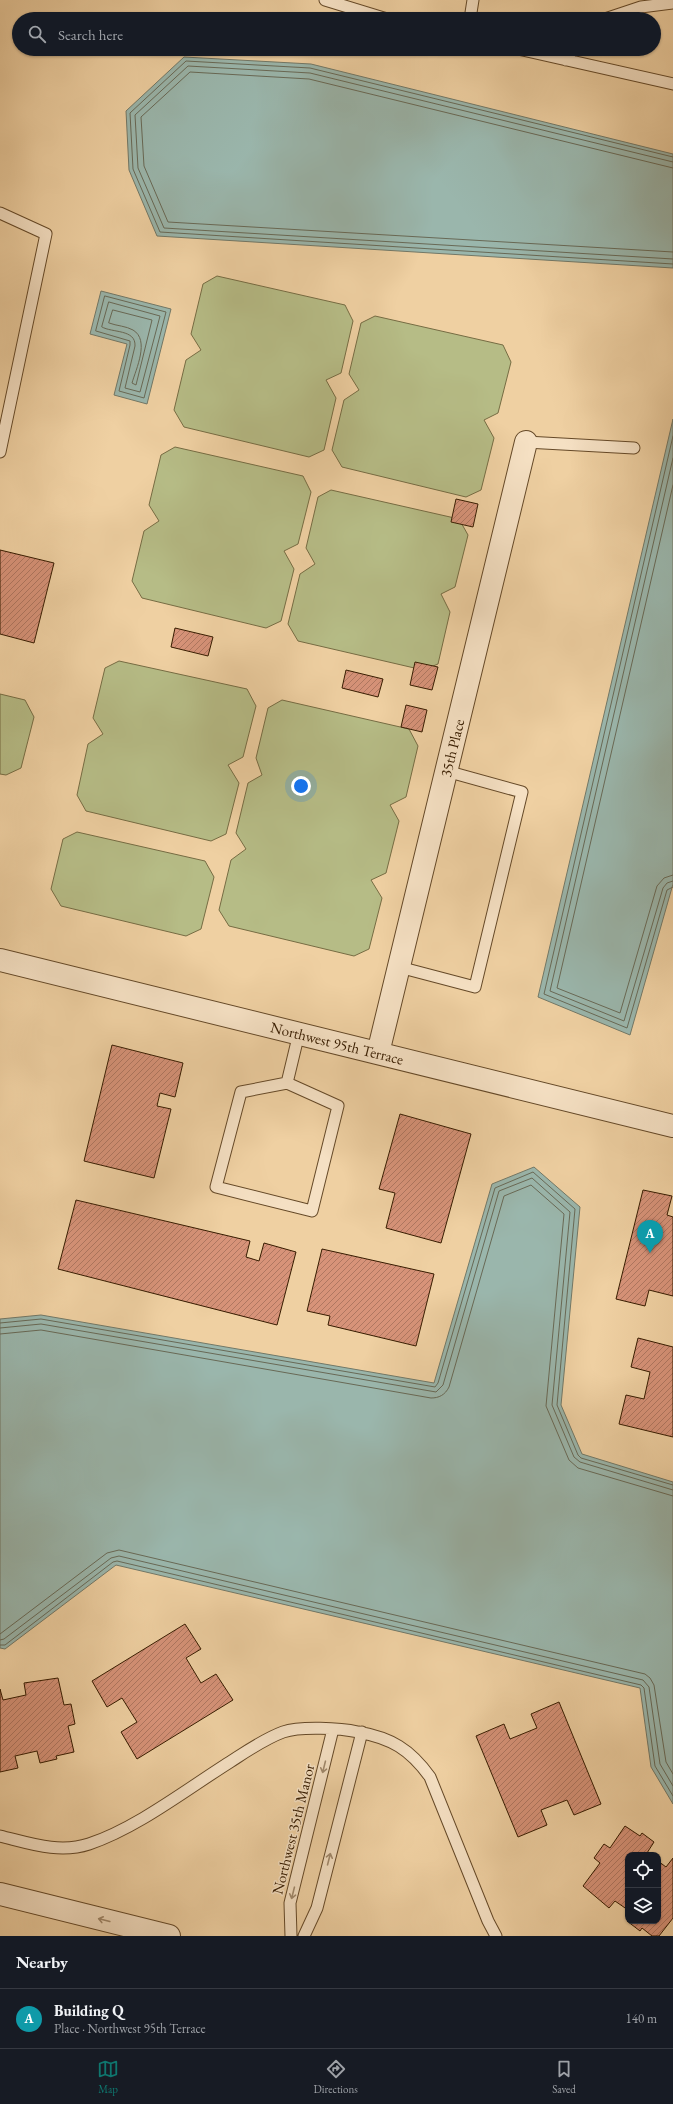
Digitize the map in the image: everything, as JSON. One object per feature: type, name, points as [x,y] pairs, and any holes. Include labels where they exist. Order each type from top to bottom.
[{"type":"street","name":"35th Place","points":[[378,1053],[526,442]]},
{"type":"street","name":"Northwest 95th Terrace","points":[[0,960],[673,1126]]},
{"type":"street","points":[[0,1894],[170,1936]]},
{"type":"lane","points":[[325,0],[364,12]]},
{"type":"lane","points":[[471,12],[473,0]]},
{"type":"lane","points":[[626,12],[641,7],[673,3]]},
{"type":"lane","points":[[549,56],[673,84]]},
{"type":"lane","points":[[566,60],[569,56]]},
{"type":"lane","points":[[0,213],[46,234],[0,452]]},
{"type":"lane","points":[[526,442],[634,448]]},
{"type":"lane","points":[[399,967],[475,987],[519,807],[522,792],[446,771]]},
{"type":"lane","points":[[287,1083],[299,1033]]},
{"type":"lane","points":[[287,1083],[338,1106],[312,1211],[216,1187],[241,1092],[287,1083]]},
{"type":"lane","name":"Northwest 35th Manor","points":[[290,1936],[290,1902],[333,1729]]},
{"type":"lane","points":[[0,1836],[46,1847],[68,1848],[88,1844],[115,1833],[257,1744],[284,1732],[343,1729],[362,1732],[380,1736],[416,1758],[430,1777],[488,1921],[496,1936]]},
{"type":"lane","points":[[304,1936],[317,1908],[362,1732]]},
{"type":"green space","points":[[217,276],[345,305],[353,321],[341,373],[326,380],[336,398],[324,450],[309,457],[184,427],[174,410],[186,360],[201,350],[191,334],[203,284]]},
{"type":"green space","points":[[375,316],[503,345],[511,362],[498,413],[484,420],[494,438],[481,490],[466,497],[342,467],[332,450],[344,400],[359,390],[349,374],[361,323]]},
{"type":"green space","points":[[175,447],[303,476],[311,492],[298,544],[284,551],[294,569],[281,621],[266,628],[142,598],[132,581],[144,531],[159,521],[149,505],[161,455]]},
{"type":"green space","points":[[331,490],[459,519],[468,535],[455,587],[441,594],[450,612],[438,664],[423,670],[298,641],[288,624],[300,574],[315,564],[306,548],[318,497]]},
{"type":"green space","points":[[119,661],[247,689],[256,706],[243,757],[228,765],[239,783],[226,834],[211,841],[86,811],[77,795],[88,744],[103,734],[93,718],[105,668]]},
{"type":"green space","points":[[0,694],[25,700],[34,717],[21,768],[6,775],[0,774]]},
{"type":"green space","points":[[282,700],[409,729],[418,746],[406,797],[390,805],[399,821],[386,873],[371,880],[382,898],[369,949],[354,956],[229,926],[219,910],[231,860],[246,849],[236,833],[248,783],[262,775],[256,758],[268,708]]},
{"type":"green space","points":[[77,832],[205,861],[214,877],[201,929],[186,936],[61,906],[51,889],[63,839]]},
{"type":"water","points":[[184,57],[311,64],[673,154],[673,268],[157,236],[129,170],[126,111]]},
{"type":"water","points":[[101,291],[171,309],[147,404],[114,395],[127,344],[90,334]]},
{"type":"water","points":[[673,419],[673,884],[630,1035],[538,997]]},
{"type":"water","points":[[534,1167],[580,1207],[561,1405],[582,1454],[673,1482],[673,1804],[651,1767],[640,1688],[116,1565],[5,1649],[0,1648],[0,1319],[41,1315],[434,1383],[492,1184]]},
{"type":"building","points":[[456,499],[478,504],[473,527],[451,522]]},
{"type":"building","points":[[0,550],[54,563],[34,643],[0,634]]},
{"type":"building","points":[[175,628],[213,637],[208,656],[171,647]]},
{"type":"building","points":[[415,662],[438,667],[432,690],[410,685]]},
{"type":"building","points":[[346,670],[383,679],[378,697],[342,688]]},
{"type":"building","points":[[406,705],[427,710],[422,732],[401,727]]},
{"type":"building","points":[[112,1045],[183,1063],[175,1097],[160,1093],[157,1106],[171,1109],[154,1178],[84,1161]]},
{"type":"building","points":[[400,1114],[471,1134],[441,1243],[386,1228],[395,1193],[379,1189]]},
{"type":"building","points":[[643,1190],[672,1196],[667,1215],[673,1217],[673,1296],[649,1290],[645,1306],[616,1299]]},
{"type":"building","points":[[76,1200],[250,1241],[246,1257],[259,1261],[264,1243],[296,1252],[277,1325],[58,1269]]},
{"type":"building","points":[[322,1249],[434,1274],[416,1346],[328,1325],[330,1316],[307,1311]]},
{"type":"building","points":[[638,1338],[673,1347],[673,1437],[619,1424],[626,1395],[644,1399],[650,1372],[631,1367]]},
{"type":"building","points":[[185,1624],[201,1649],[186,1658],[201,1683],[216,1674],[233,1700],[137,1759],[121,1732],[137,1722],[122,1698],[107,1707],[92,1681]]},
{"type":"building","points":[[58,1678],[64,1705],[71,1704],[75,1724],[68,1726],[74,1752],[56,1756],[57,1759],[40,1763],[37,1751],[15,1756],[18,1768],[0,1772],[0,1689],[3,1700],[26,1695],[24,1683]]},
{"type":"building","points":[[559,1702],[601,1804],[574,1815],[567,1800],[541,1810],[547,1825],[518,1837],[476,1736],[504,1724],[510,1739],[537,1728],[531,1714]]},
{"type":"building","points":[[625,1826],[640,1836],[642,1833],[654,1842],[648,1852],[625,1852],[625,1908],[615,1901],[609,1908],[583,1886],[600,1863],[594,1858],[604,1844],[610,1848]]},
{"type":"building","points":[[673,1858],[673,1918],[659,1936],[652,1936],[642,1928],[640,1931],[631,1924],[661,1924],[661,1863],[666,1867]]},
{"type":"place","name":"Building Q","points":[[650,1253]]}]
